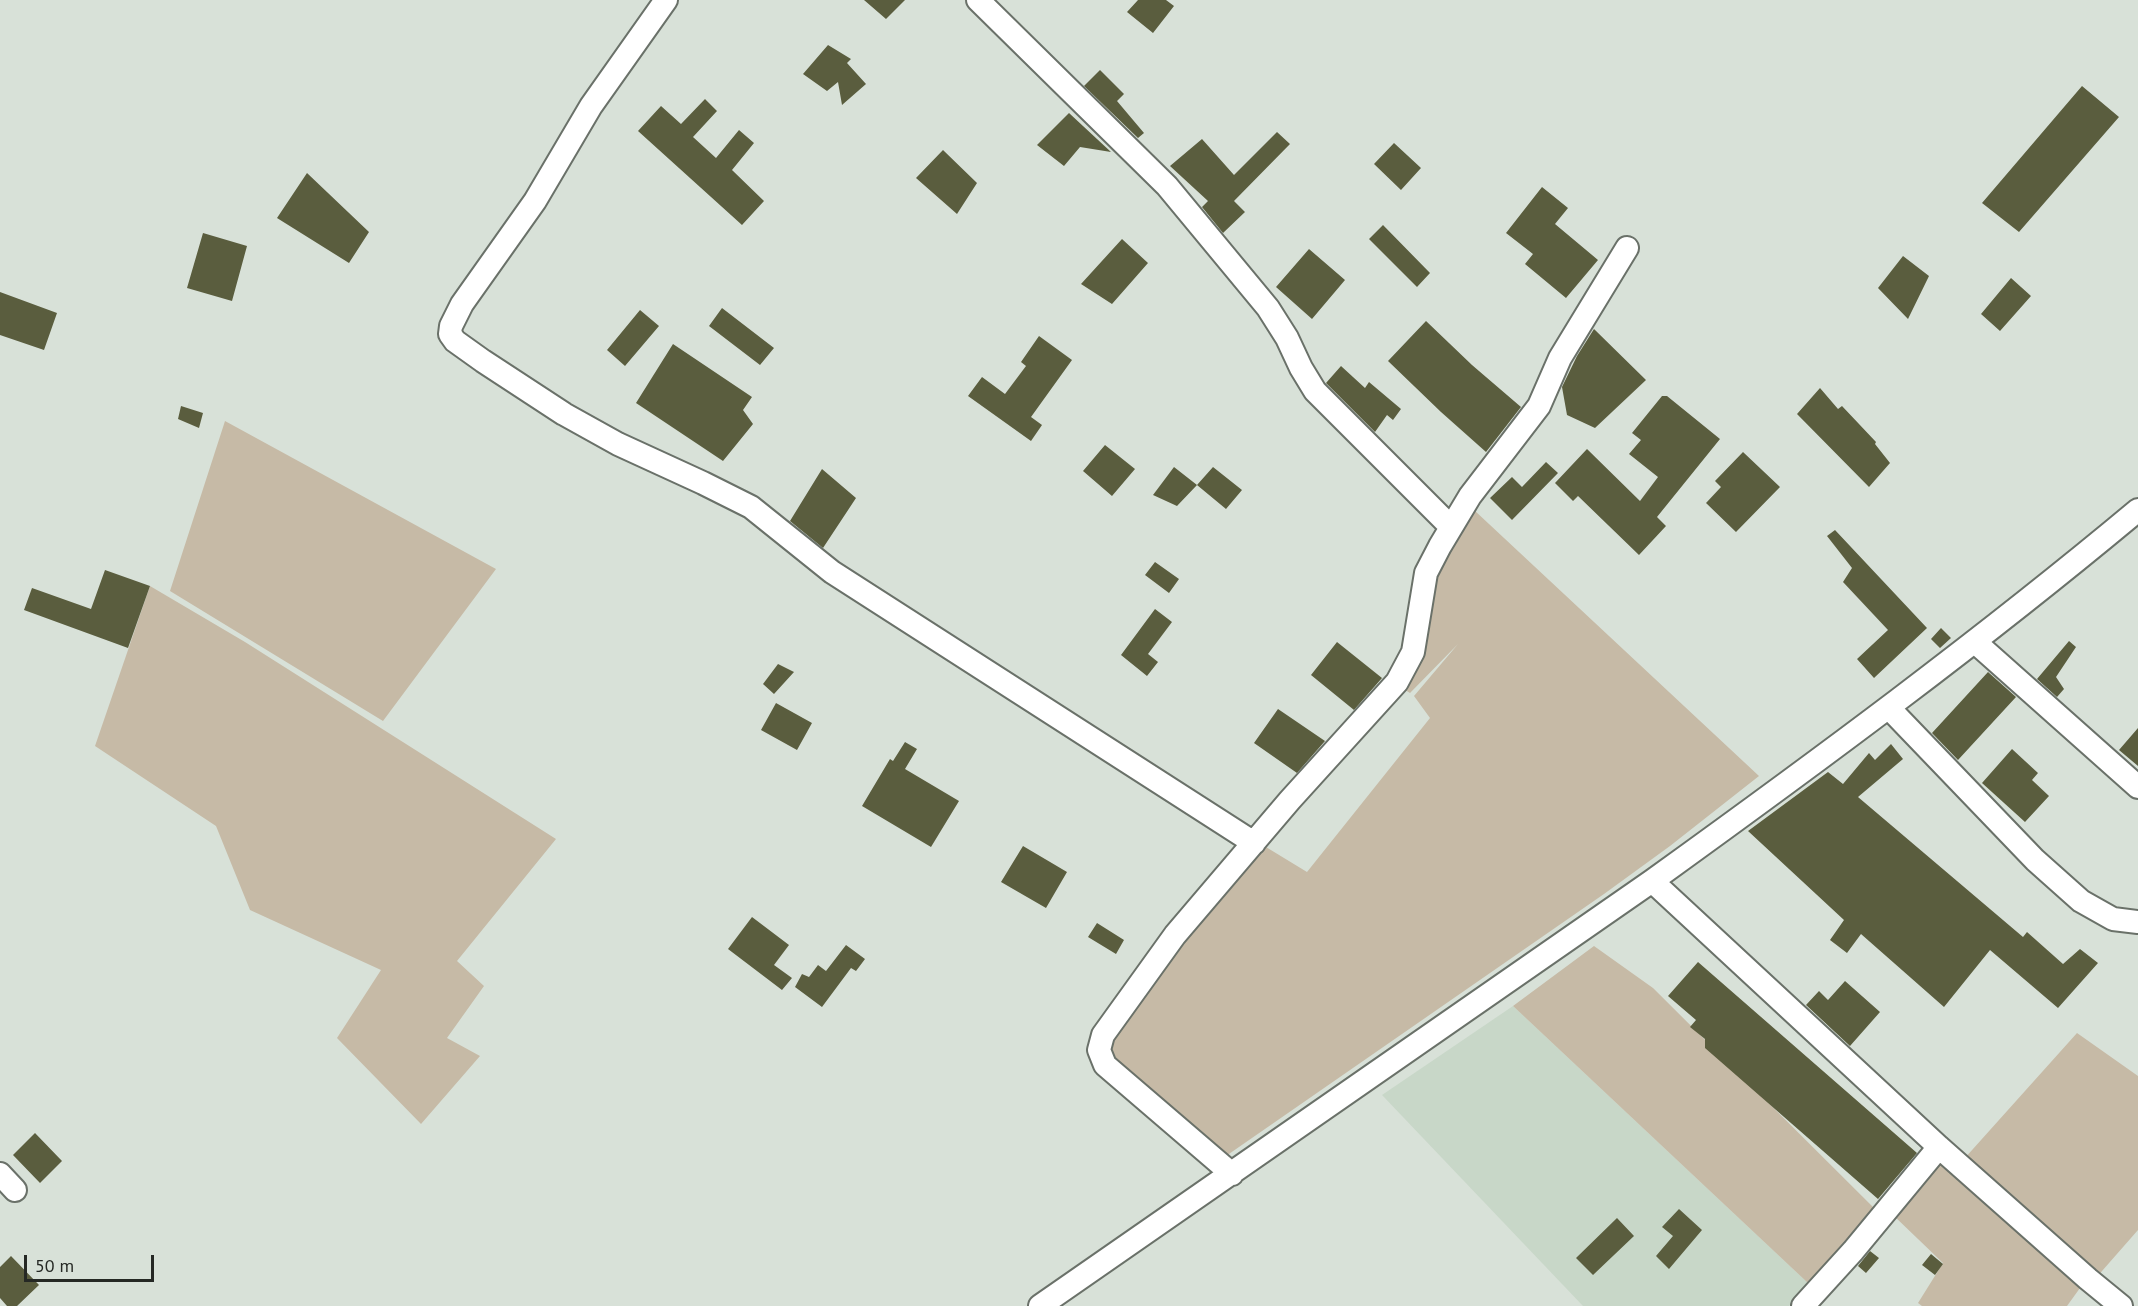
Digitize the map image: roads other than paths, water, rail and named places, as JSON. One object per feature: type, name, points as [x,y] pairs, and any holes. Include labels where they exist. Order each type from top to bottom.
[{"type":"street","points":[[666,0],[591,106],[535,201],[462,304],[451,326],[450,334],[455,341],[483,361],[564,414],[618,444],[751,507],[832,572],[1254,843]]},
{"type":"street","points":[[978,0],[1167,186],[1268,308],[1315,391],[1451,527]]},
{"type":"street","points":[[1232,1174],[1105,1065],[1099,1050],[1102,1035],[1175,935],[1396,682],[1413,652],[1426,573],[1470,496],[1539,406],[1560,358],[1627,248]]},
{"type":"street","points":[[1040,1306],[1652,882],[1889,708],[2056,579],[2138,510]]},
{"type":"street","points":[[1975,642],[2138,787]]},
{"type":"street","points":[[1889,708],[2035,861],[2081,901],[2113,919],[2138,922]]},
{"type":"street","points":[[1652,882],[1939,1147],[2121,1306]]},
{"type":"street","points":[[1803,1306],[1853,1251],[1939,1147]]},
{"type":"street","points":[[0,1174],[15,1190]]}]
